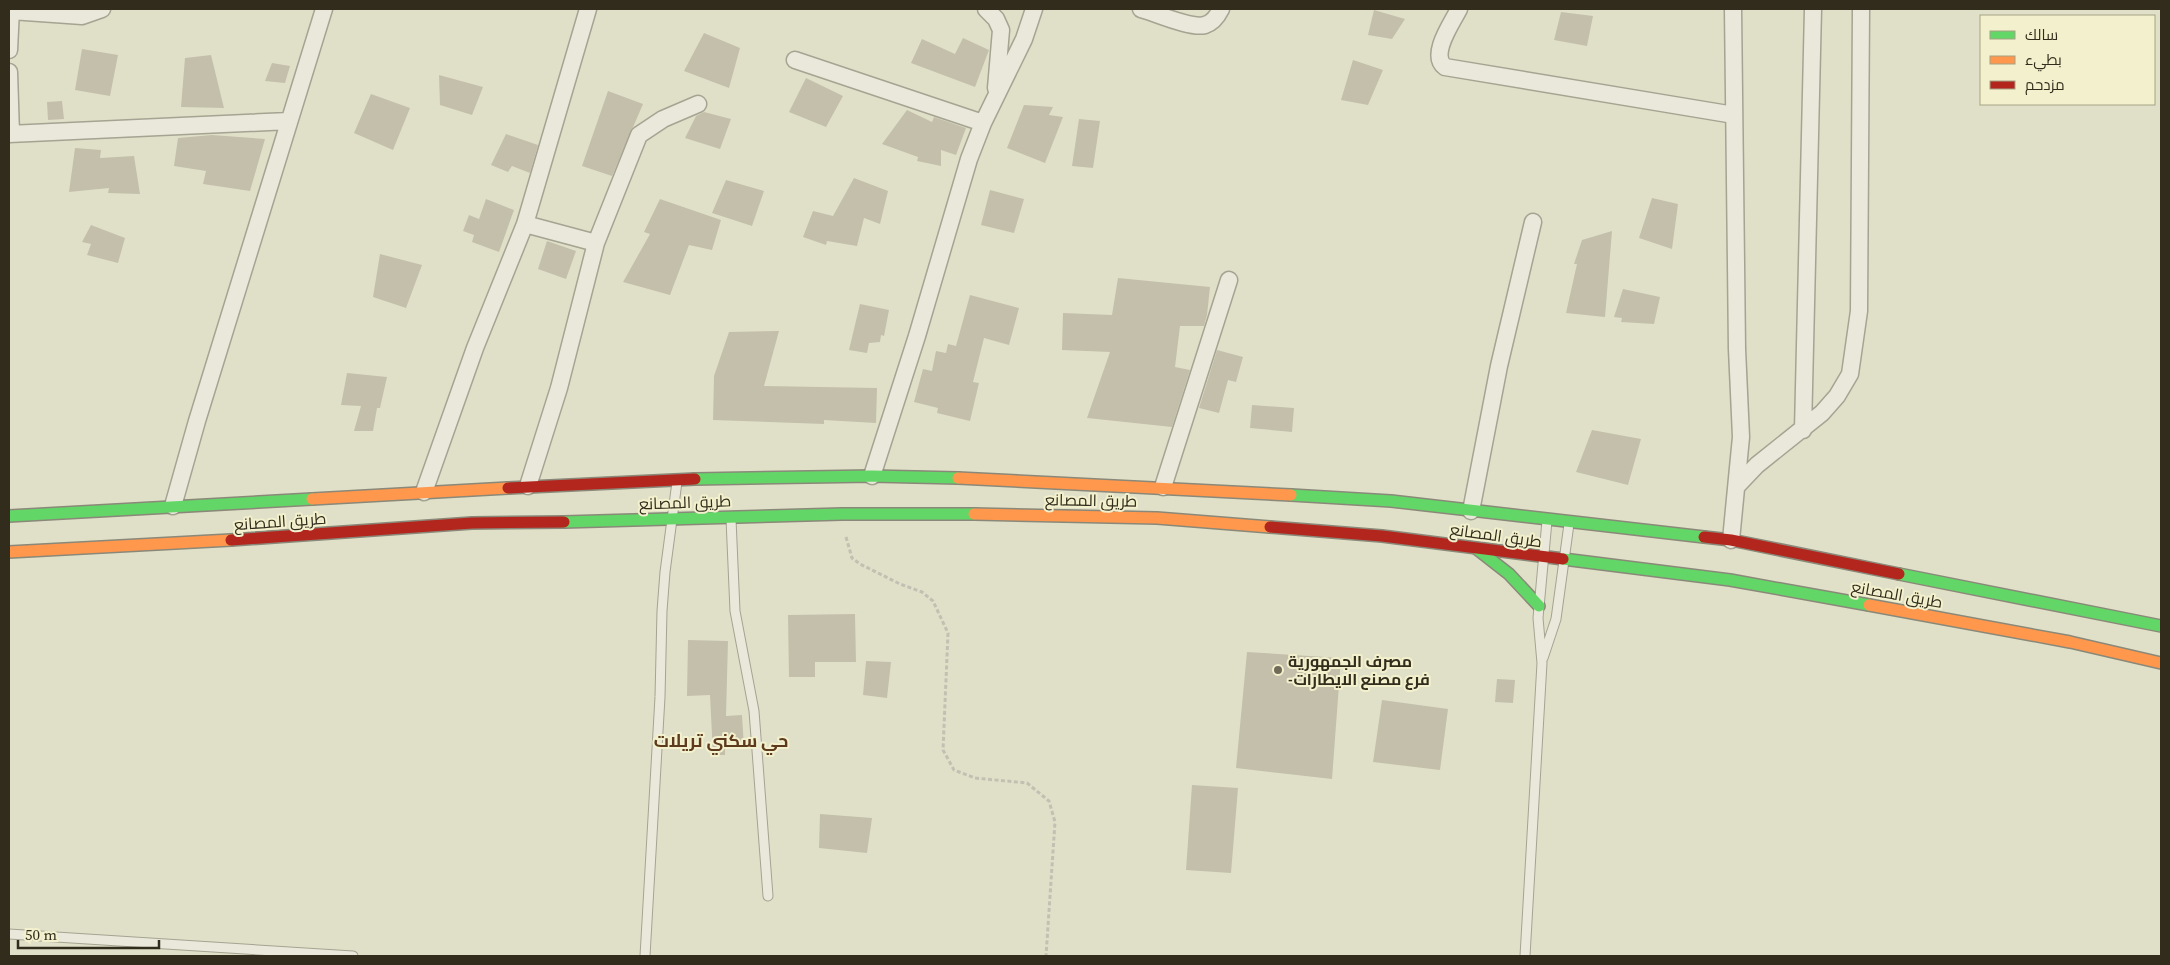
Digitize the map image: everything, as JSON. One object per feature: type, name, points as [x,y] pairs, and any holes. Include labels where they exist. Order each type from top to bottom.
[{"type":"main road","name":"طريق المصانع","points":[[9,516],[678,479],[872,476],[986,478],[1163,487],[1324,496],[1731,540],[2161,626]]},
{"type":"main road","name":"طريق المصانع","points":[[9,552],[175,544],[472,523],[673,520],[842,514],[980,514],[1157,518],[1382,536],[1543,558],[1730,580],[2061,640],[2161,662]]},
{"type":"main road","points":[[1476,549],[1509,574],[1539,606]]},
{"type":"street","points":[[9,50],[11,10],[82,16],[102,9]]},
{"type":"street","points":[[173,506],[187,453],[324,9]]},
{"type":"street","points":[[424,492],[475,348],[525,224],[588,9]]},
{"type":"street","points":[[986,9],[996,19],[1001,30],[996,95]]},
{"type":"street","points":[[872,476],[917,336],[969,159],[983,123],[1024,39],[1034,9]]},
{"type":"street","points":[[1141,9],[1195,26],[1206,25],[1214,20],[1221,9]]},
{"type":"street","points":[[1459,9],[1440,49],[1438,58],[1445,67],[1734,115]]},
{"type":"street","points":[[1731,540],[1741,437],[1737,349],[1733,9]]},
{"type":"street","points":[[1803,430],[1813,9]]},
{"type":"street","points":[[1737,486],[1757,465],[1803,430],[1837,396],[1850,374],[1859,311],[1861,9]]},
{"type":"street","points":[[795,60],[983,123]]},
{"type":"street","points":[[9,72],[10,134],[289,121]]},
{"type":"street","points":[[528,486],[558,388],[596,243],[639,135],[663,119],[698,104]]},
{"type":"street","points":[[1471,511],[1499,366],[1534,222]]},
{"type":"street","points":[[525,224],[596,243]]},
{"type":"street","points":[[1163,487],[1229,280]]},
{"type":"lane","points":[[645,956],[660,697],[662,610],[665,572],[678,479]]},
{"type":"lane","points":[[731,517],[735,611],[754,711],[768,896]]},
{"type":"lane","points":[[1525,956],[1542,663],[1539,606],[1547,521]]},
{"type":"lane","points":[[1542,663],[1556,618],[1569,522]]},
{"type":"lane","points":[[9,934],[354,956]]},
{"type":"path","points":[[842,514],[852,558],[900,584],[922,592],[933,601],[948,633],[944,750],[954,770],[975,778],[1027,783],[1049,801],[1055,822],[1046,956]]},
{"type":"building","points":[[1374,10],[1405,19],[1392,39],[1368,35]]},
{"type":"building","points":[[1561,12],[1593,16],[1587,46],[1554,40]]},
{"type":"building","points":[[704,33],[740,48],[729,88],[684,71]]},
{"type":"building","points":[[963,38],[989,50],[975,87],[911,63],[922,39],[955,54]]},
{"type":"building","points":[[82,49],[118,55],[110,96],[75,90]]},
{"type":"building","points":[[211,55],[224,108],[181,107],[185,58]]},
{"type":"building","points":[[1353,60],[1383,70],[1368,105],[1341,100]]},
{"type":"building","points":[[272,63],[290,66],[285,83],[265,81]]},
{"type":"building","points":[[439,75],[483,87],[472,115],[440,105]]},
{"type":"building","points":[[806,78],[843,96],[826,127],[789,112]]},
{"type":"building","points":[[608,91],[643,104],[612,176],[582,166]]},
{"type":"building","points":[[371,94],[410,108],[393,150],[354,133]]},
{"type":"building","points":[[62,101],[64,119],[48,120],[47,102]]},
{"type":"building","points":[[1024,105],[1053,107],[1049,115],[1063,117],[1045,163],[1007,148]]},
{"type":"building","points":[[907,110],[932,122],[934,117],[966,128],[956,155],[941,150],[941,166],[917,161],[918,157],[882,144]]},
{"type":"building","points":[[704,112],[731,119],[720,149],[685,138],[696,116]]},
{"type":"building","points":[[1079,119],[1100,121],[1093,168],[1072,166]]},
{"type":"building","points":[[506,134],[538,145],[530,173],[512,166],[508,172],[491,165]]},
{"type":"building","points":[[212,135],[265,139],[250,191],[203,184],[206,171],[174,166],[178,138]]},
{"type":"building","points":[[75,148],[101,150],[100,158],[134,156],[140,194],[108,193],[109,188],[69,192]]},
{"type":"building","points":[[854,178],[888,191],[880,224],[864,218],[857,246],[827,241],[826,245],[803,237],[813,211],[833,216]]},
{"type":"building","points":[[726,180],[764,191],[752,226],[712,213]]},
{"type":"building","points":[[990,190],[1024,199],[1014,233],[981,225]]},
{"type":"building","points":[[1652,198],[1678,204],[1672,249],[1639,238]]},
{"type":"building","points":[[486,199],[514,210],[499,252],[472,242],[474,235],[463,231],[469,215],[479,219]]},
{"type":"building","points":[[660,199],[721,220],[712,250],[689,245],[670,295],[623,282],[650,234],[644,232]]},
{"type":"building","points":[[91,225],[125,238],[118,263],[87,255],[91,244],[82,242]]},
{"type":"building","points":[[1612,231],[1605,317],[1566,313],[1577,264],[1574,264],[1582,240]]},
{"type":"building","points":[[547,241],[576,251],[566,279],[538,269]]},
{"type":"building","points":[[380,254],[422,265],[406,308],[373,297]]},
{"type":"building","points":[[1118,278],[1210,287],[1204,326],[1180,326],[1175,367],[1190,370],[1172,427],[1087,418],[1110,352],[1062,350],[1063,313],[1112,315]]},
{"type":"building","points":[[1623,289],[1660,297],[1654,324],[1621,322],[1622,318],[1614,317]]},
{"type":"building","points":[[970,295],[1019,308],[1009,345],[984,338],[973,382],[979,383],[970,421],[937,413],[938,408],[914,402],[923,369],[932,371],[936,351],[946,353],[948,344],[956,346]]},
{"type":"building","points":[[860,304],[889,310],[884,336],[881,335],[880,342],[869,343],[867,353],[849,350]]},
{"type":"building","points":[[779,331],[764,386],[877,388],[876,423],[824,420],[824,424],[713,420],[714,376],[729,332]]},
{"type":"building","points":[[1217,350],[1243,357],[1236,382],[1228,380],[1219,413],[1199,408]]},
{"type":"building","points":[[347,373],[387,377],[380,408],[377,408],[373,431],[354,431],[361,406],[341,405]]},
{"type":"building","points":[[1252,405],[1294,408],[1292,432],[1250,428]]},
{"type":"building","points":[[1592,430],[1641,439],[1628,485],[1576,472]]},
{"type":"building","points":[[855,614],[856,662],[815,662],[815,677],[789,677],[788,615]]},
{"type":"building","points":[[688,640],[728,641],[726,716],[742,715],[744,747],[725,748],[725,755],[713,755],[710,695],[687,696]]},
{"type":"building","points":[[1247,652],[1341,658],[1332,779],[1236,768]]},
{"type":"building","points":[[866,661],[891,662],[887,698],[863,695]]},
{"type":"building","points":[[1497,679],[1515,680],[1513,703],[1495,702]]},
{"type":"building","points":[[1382,700],[1448,709],[1440,770],[1373,762]]},
{"type":"building","points":[[1192,785],[1238,788],[1231,873],[1186,870]]},
{"type":"building","points":[[820,814],[872,818],[867,853],[819,848]]},
{"type":"traffic: fast","points":[[695,479],[872,476],[958,478]]},
{"type":"traffic: fast","points":[[1291,495],[1391,501],[1704,537]]},
{"type":"traffic: fast","points":[[9,516],[312,499]]},
{"type":"traffic: fast","points":[[564,522],[842,514],[974,514]]},
{"type":"traffic: fast","points":[[1477,549],[1509,574],[1539,606]]},
{"type":"traffic: fast","points":[[1563,559],[1730,580],[1869,605]]},
{"type":"traffic: fast","points":[[1899,574],[2161,626]]},
{"type":"traffic: slow","points":[[958,478],[1291,495]]},
{"type":"traffic: slow","points":[[312,499],[508,488]]},
{"type":"traffic: slow","points":[[974,514],[1157,518],[1270,527]]},
{"type":"traffic: slow","points":[[9,552],[231,540]]},
{"type":"traffic: slow","points":[[1869,605],[2070,642],[2161,663]]},
{"type":"traffic: jam","points":[[508,488],[695,479]]},
{"type":"traffic: jam","points":[[231,540],[472,523],[564,522]]},
{"type":"traffic: jam","points":[[1270,527],[1382,536],[1563,559]]},
{"type":"traffic: jam","points":[[1704,537],[1731,540],[1899,574]]},
{"type":"place","name":"مصرف الجمهورية -فرع مصنع الايطارات","points":[[1278,670]]},
{"type":"district","name":"حي سكني تريلات","points":[[721,741]]}]
